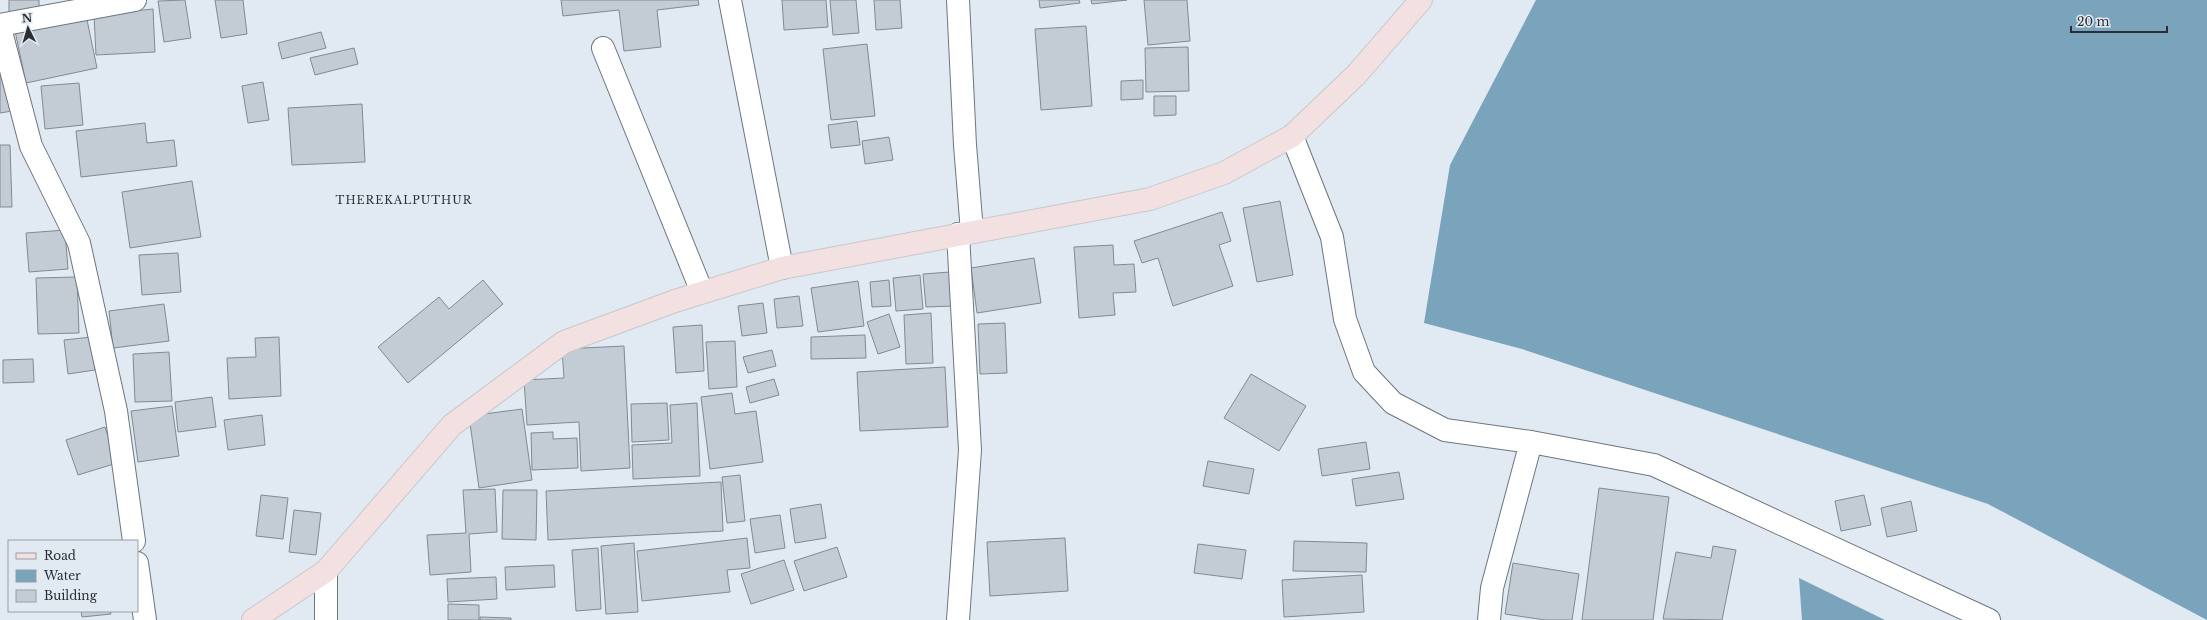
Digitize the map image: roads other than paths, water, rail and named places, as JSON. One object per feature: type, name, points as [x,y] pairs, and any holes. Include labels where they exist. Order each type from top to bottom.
[{"type":"main road","points":[[253,620],[326,571],[452,425],[564,342],[702,292],[782,268],[1150,199],[1224,173],[1292,136],[1356,75],[1421,0]]},
{"type":"street","points":[[134,540],[116,412],[79,243],[31,146],[0,27],[135,0]]},
{"type":"street","points":[[730,0],[782,268]]},
{"type":"street","points":[[958,0],[965,144],[965,233],[970,450],[958,620]]},
{"type":"street","points":[[603,48],[702,292]]},
{"type":"street","points":[[1292,136],[1332,237],[1345,319],[1364,372],[1393,403],[1445,430],[1530,442],[1654,465],[1989,620]]},
{"type":"street","points":[[1489,620],[1492,588],[1530,442]]},
{"type":"street","points":[[138,570],[145,620]]},
{"type":"street","points":[[326,571],[326,620]]},
{"type":"water","points":[[1536,0],[2207,0],[2207,620],[1988,504],[1522,349],[1424,323],[1450,165]]},
{"type":"water","points":[[1799,578],[1885,620],[1802,620]]},
{"type":"district","name":"THEREKALPUTHUR","points":[[404,200]]}]
